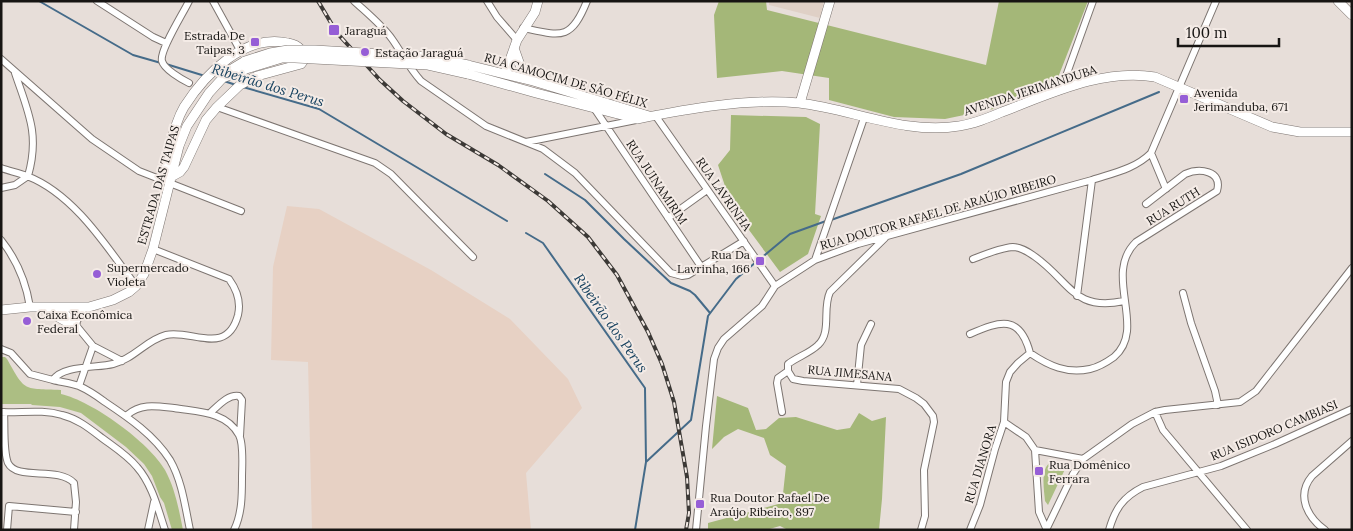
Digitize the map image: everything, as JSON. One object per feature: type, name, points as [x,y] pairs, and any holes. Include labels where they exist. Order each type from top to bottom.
[{"type":"main road","points":[[505,74],[515,44],[535,12],[538,1]]},
{"type":"main road","points":[[800,104],[830,1]]},
{"type":"main road","points":[[1338,1],[1352,15]]},
{"type":"main road","points":[[282,41],[297,45],[300,48],[304,55],[304,60],[301,64],[257,76],[240,85],[217,107],[201,129],[184,167],[170,180],[165,175],[172,137],[183,109],[199,86],[240,50],[263,42],[282,41]]},
{"type":"main road","points":[[515,44],[520,65],[533,81]]},
{"type":"main road","name":"ESTRADA DAS TAIPAS","points":[[136,286],[144,274],[153,249],[186,126],[209,93],[230,70],[246,65],[270,53],[288,50],[430,57],[468,69]]},
{"type":"main road","name":"RUA CAMOCIM DE SÃO FÉLIX","points":[[468,69],[505,74],[533,81],[652,116]]},
{"type":"main road","name":"RUA CAMOCIM DE SÃO FÉLIX","points":[[468,69],[594,108],[638,119],[652,116]]},
{"type":"main road","name":"AVENIDA JERIMANDUBA","points":[[652,116],[758,102],[800,104],[864,118],[937,128],[959,126],[978,121],[1061,90],[1127,74],[1155,77],[1279,128],[1300,132],[1352,132]]},
{"type":"main road","points":[[1,310],[30,307],[84,308],[113,300],[136,286]]},
{"type":"main road","points":[[42,308],[76,327]]},
{"type":"street","points":[[97,1],[152,38],[166,43]]},
{"type":"street","points":[[188,83],[180,79],[162,61],[166,43],[190,1]]},
{"type":"street","points":[[213,1],[240,50]]},
{"type":"street","points":[[354,1],[392,39],[421,81],[486,126],[543,149],[575,173],[671,273],[682,276],[702,268],[744,241]]},
{"type":"street","points":[[488,1],[515,44]]},
{"type":"street","points":[[524,28],[551,34],[564,33],[575,25],[587,1]]},
{"type":"street","points":[[1061,90],[1093,1]]},
{"type":"street","points":[[1166,189],[1150,153],[1216,1]]},
{"type":"street","points":[[1,59],[108,151],[139,171],[170,180],[241,211]]},
{"type":"street","points":[[1,188],[15,185],[28,176],[33,146],[32,125],[15,72]]},
{"type":"street","points":[[217,107],[375,163],[391,174],[472,257]]},
{"type":"street","name":"RUA JUINAMIRIM","points":[[594,108],[702,268]]},
{"type":"street","name":"RUA LAVRINHA","points":[[652,116],[776,286]]},
{"type":"street","points":[[816,260],[864,118]]},
{"type":"street","points":[[526,142],[638,119]]},
{"type":"street","name":"RUA DOUTOR RAFAEL DE ARAÚJO RIBEIRO","points":[[696,530],[714,359],[724,339],[762,306],[776,286],[816,260],[886,236],[1092,180],[1136,165],[1143,161],[1150,153]]},
{"type":"street","points":[[1,168],[28,176],[48,187],[75,208],[136,286]]},
{"type":"street","name":"RUA RUTH","points":[[1124,300],[1124,268],[1126,256],[1132,246],[1217,191],[1219,185],[1217,178],[1205,172],[1192,171],[1185,174],[1146,204]]},
{"type":"street","points":[[1077,296],[1092,180]]},
{"type":"street","points":[[668,218],[707,190]]},
{"type":"street","points":[[782,412],[778,378],[788,371],[788,364],[817,347],[823,340],[826,332],[827,300],[830,292],[886,236]]},
{"type":"street","points":[[1,240],[21,272],[30,307]]},
{"type":"street","points":[[970,334],[994,324],[1005,323],[1014,326],[1022,333],[1030,353],[1044,363],[1059,369],[1081,371],[1095,368],[1108,362],[1118,354],[1128,330],[1128,317],[1124,300],[1095,303],[1077,296],[1043,262],[1028,252],[1019,248],[1002,249],[973,259]]},
{"type":"street","points":[[52,380],[60,373],[122,361],[136,354],[151,342],[167,335],[182,334],[206,339],[218,337],[229,332],[238,314],[239,300],[229,280],[153,249]]},
{"type":"street","points":[[1046,529],[1073,474],[1083,459],[1118,433],[1155,412],[1240,402],[1256,392],[1352,268]]},
{"type":"street","points":[[1183,293],[1191,323],[1216,391],[1218,405]]},
{"type":"street","points":[[61,307],[93,346],[122,361]]},
{"type":"street","points":[[76,327],[84,308]]},
{"type":"street","points":[[857,385],[861,345],[871,324]]},
{"type":"street","points":[[79,386],[93,346]]},
{"type":"street","points":[[1,349],[11,353],[30,374],[79,386],[127,415],[145,432],[170,460],[183,493],[190,530]]},
{"type":"street","name":"RUA DIANORA","points":[[970,530],[980,506],[1004,422],[1006,382],[1010,372],[1030,353]]},
{"type":"street","name":"RUA JIMESANA","points":[[788,371],[794,379],[803,381],[890,388],[907,392],[924,404],[934,416],[924,470],[925,516],[921,530]]},
{"type":"street","points":[[210,414],[234,395],[239,396],[242,400],[240,436],[242,459],[241,503],[240,514],[234,530]]},
{"type":"street","points":[[127,415],[134,409],[150,406],[210,414],[225,420],[240,436]]},
{"type":"street","name":"RUA ISIDORO CAMBIASI","points":[[1109,530],[1116,509],[1131,493],[1143,487],[1221,466],[1352,409]]},
{"type":"street","points":[[74,530],[76,512],[75,489],[71,480],[58,474],[16,470],[10,466],[6,454],[3,412],[61,414],[84,424],[136,466],[145,478],[165,530]]},
{"type":"street","points":[[1155,412],[1163,430],[1247,530]]},
{"type":"street","points":[[1004,422],[1026,437],[1035,450],[1039,512],[1046,529]]},
{"type":"street","points":[[1325,530],[1315,522],[1310,514],[1305,504],[1304,489],[1312,476],[1352,441]]},
{"type":"street","points":[[1035,450],[1083,459]]},
{"type":"street","points":[[148,530],[154,500]]},
{"type":"street","points":[[7,530],[9,506],[76,512]]},
{"type":"shaded area","points":[[769,1],[824,1],[820,18],[769,5]]},
{"type":"shaded area","points":[[287,206],[319,209],[431,270],[510,319],[568,379],[582,408],[526,473],[531,530],[312,530],[308,362],[271,360],[273,267]]},
{"type":"green space","points":[[719,1],[766,1],[767,10],[986,65],[999,1],[1088,1],[1057,80],[993,109],[945,119],[894,117],[829,100],[829,78],[782,71],[717,78],[714,15]]},
{"type":"green space","points":[[731,115],[806,117],[820,124],[815,214],[821,216],[808,254],[780,272],[732,207],[718,165],[730,150]]},
{"type":"green space","points":[[1,357],[7,359],[22,383],[32,388],[61,390],[61,394],[88,405],[119,424],[146,447],[165,470],[176,499],[183,530],[172,530],[164,503],[152,476],[144,464],[126,447],[81,413],[60,407],[31,404],[1,404]]},
{"type":"green space","points":[[717,396],[748,408],[756,430],[766,429],[779,418],[796,417],[837,430],[850,428],[859,413],[872,421],[886,417],[879,530],[788,530],[780,526],[766,530],[708,530],[708,523],[782,503],[786,466],[770,455],[764,438],[738,429],[724,437],[712,449]]},
{"type":"green space","points":[[1051,462],[1062,462],[1067,465],[1048,505],[1045,501],[1044,474],[1045,469]]},
{"type":"waterway","name":"Ribeirão dos Perus","points":[[39,1],[133,55],[161,63]]},
{"type":"waterway","name":"Ribeirão dos Perus","points":[[166,64],[205,76]]},
{"type":"waterway","name":"Ribeirão dos Perus","points":[[224,81],[236,85]]},
{"type":"waterway","name":"Ribeirão dos Perus","points":[[243,87],[319,109],[507,221]]},
{"type":"waterway","points":[[831,220],[961,174],[1159,92]]},
{"type":"waterway","points":[[545,174],[585,200],[671,283],[690,291],[710,313]]},
{"type":"waterway","points":[[760,259],[790,234],[826,221]]},
{"type":"waterway","name":"Ribeirão dos Perus","points":[[526,233],[543,243],[645,388],[646,462],[635,530]]},
{"type":"waterway","points":[[646,462],[691,420],[708,316],[736,279],[756,262]]},
{"type":"railway","points":[[318,1],[337,33],[380,80],[403,101],[446,134],[498,165],[548,201],[588,237],[617,275],[648,332],[662,364],[674,402],[687,477],[689,513],[686,530]]},
{"type":"place","name":"Jaraguá","points":[[334,30]]},
{"type":"place","name":"Estrada De Taipas, 3","points":[[255,42]]},
{"type":"place","name":"Estação Jaraguá","points":[[365,52]]},
{"type":"place","name":"Avenida Jerimanduba, 671","points":[[1184,99]]},
{"type":"place","name":"Rua Da Lavrinha, 166","points":[[760,261]]},
{"type":"place","name":"Supermercado Violeta","points":[[97,274]]},
{"type":"place","name":"Caixa Econômica Federal","points":[[27,321]]},
{"type":"place","name":"Rua Domênico Ferrara","points":[[1039,471]]},
{"type":"place","name":"Rua Doutor Rafael De Araújo Ribeiro, 897","points":[[700,504]]}]
